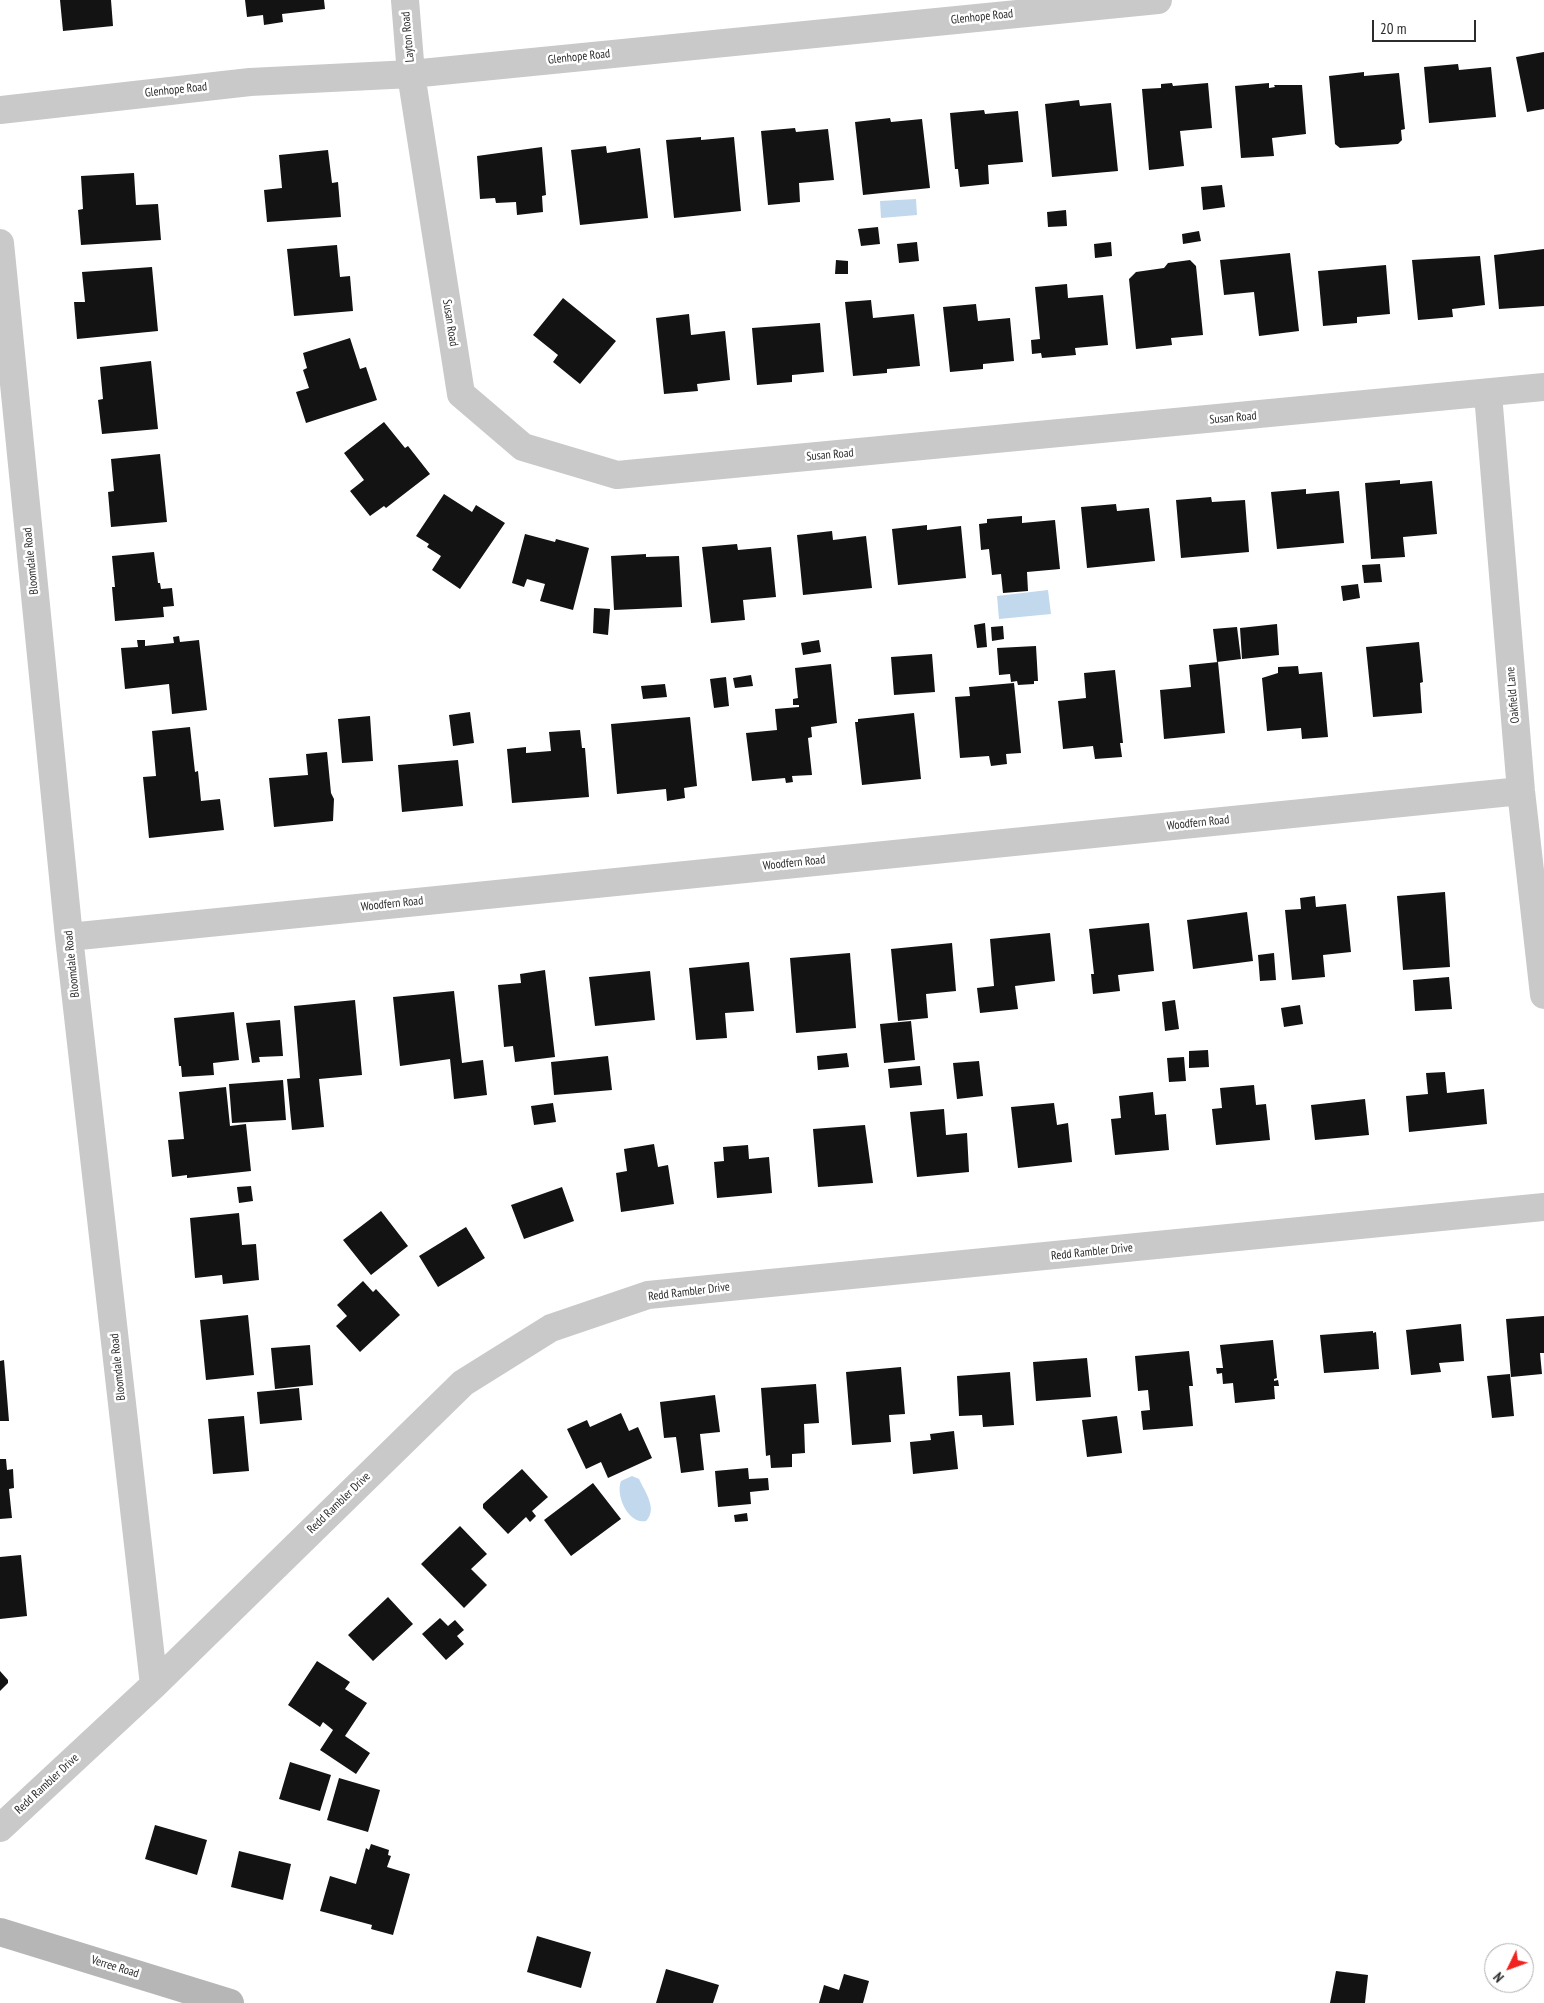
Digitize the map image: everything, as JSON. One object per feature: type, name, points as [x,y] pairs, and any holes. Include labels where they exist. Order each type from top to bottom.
[{"type":"main road","name":"Verree Road","points":[[0,1932],[230,2003]]},
{"type":"street","name":"Layton Road","points":[[405,0],[411,74]]},
{"type":"street","name":"Glenhope Road","points":[[0,110],[250,82],[411,74],[1158,0]]},
{"type":"street","name":"Susan Road","points":[[411,74],[461,394],[523,447],[617,475],[1488,394],[1544,387]]},
{"type":"street","name":"Bloomdale Road","points":[[0,243],[69,937],[154,1685]]},
{"type":"street","name":"Oakfield Lane","points":[[1488,394],[1521,791],[1544,995]]},
{"type":"street","name":"Woodfern Road","points":[[69,937],[1521,791]]},
{"type":"street","name":"Redd Rambler Drive","points":[[0,1828],[154,1685],[463,1382],[551,1328],[648,1295],[1544,1207]]},
{"type":"water","points":[[916,199],[917,215],[881,218],[880,201]]},
{"type":"water","points":[[1048,590],[1051,614],[999,619],[997,596]]},
{"type":"water","points":[[632,1476],[639,1479],[651,1506],[651,1511],[646,1521],[634,1519],[622,1501],[620,1494],[621,1481]]},
{"type":"building","points":[[60,0],[111,0],[113,26],[63,31]]},
{"type":"building","points":[[245,0],[324,0],[325,9],[282,14],[283,22],[264,25],[263,15],[247,17]]},
{"type":"building","points":[[1544,52],[1544,109],[1527,112],[1516,57]]},
{"type":"building","points":[[1458,64],[1459,70],[1491,67],[1496,117],[1429,123],[1424,67]]},
{"type":"building","points":[[1364,72],[1364,76],[1399,73],[1405,129],[1401,130],[1402,140],[1398,144],[1340,148],[1335,144],[1329,76]]},
{"type":"building","points":[[1172,83],[1173,86],[1208,83],[1212,128],[1180,131],[1184,166],[1149,170],[1142,89],[1161,88],[1161,84]]},
{"type":"building","points":[[1269,83],[1269,88],[1275,87],[1274,85],[1302,85],[1306,134],[1272,138],[1274,156],[1241,158],[1235,86]]},
{"type":"building","points":[[1079,100],[1080,106],[1111,103],[1118,171],[1052,177],[1045,104]]},
{"type":"building","points":[[984,110],[985,114],[1018,111],[1023,162],[988,165],[989,184],[960,187],[958,169],[955,169],[950,113]]},
{"type":"building","points":[[890,118],[891,122],[922,119],[930,188],[863,195],[855,122]]},
{"type":"building","points":[[795,128],[796,132],[828,129],[834,180],[799,183],[800,202],[768,205],[761,131]]},
{"type":"building","points":[[701,137],[701,140],[734,137],[741,211],[674,218],[666,140]]},
{"type":"building","points":[[606,146],[607,153],[640,148],[648,218],[580,225],[571,150]]},
{"type":"building","points":[[542,147],[546,195],[542,196],[543,212],[517,215],[516,202],[496,203],[495,198],[480,199],[477,156]]},
{"type":"building","points":[[328,150],[332,183],[338,182],[341,217],[267,222],[264,190],[282,188],[279,155]]},
{"type":"building","points":[[134,173],[136,205],[158,204],[161,240],[81,245],[78,210],[83,209],[81,176]]},
{"type":"building","points":[[1222,185],[1225,207],[1203,210],[1201,187]]},
{"type":"building","points":[[1066,210],[1067,226],[1048,227],[1047,212]]},
{"type":"building","points":[[878,227],[880,244],[861,246],[858,229]]},
{"type":"building","points":[[1199,231],[1201,241],[1183,244],[1182,234]]},
{"type":"building","points":[[917,242],[919,261],[899,263],[897,244]]},
{"type":"building","points":[[1111,242],[1112,256],[1095,258],[1094,244]]},
{"type":"building","points":[[337,245],[340,277],[350,276],[353,311],[294,316],[287,249]]},
{"type":"building","points":[[1544,249],[1544,306],[1499,309],[1494,255]]},
{"type":"building","points":[[1290,253],[1299,331],[1259,336],[1254,292],[1224,295],[1220,260]]},
{"type":"building","points":[[1480,256],[1485,305],[1452,309],[1453,317],[1418,320],[1412,260]]},
{"type":"building","points":[[836,260],[848,261],[848,274],[835,274]]},
{"type":"building","points":[[1190,260],[1196,266],[1203,335],[1171,338],[1172,345],[1136,349],[1129,279],[1136,272],[1164,268],[1168,263]]},
{"type":"building","points":[[1386,265],[1390,314],[1357,317],[1357,323],[1323,326],[1318,271]]},
{"type":"building","points":[[152,267],[158,331],[77,339],[74,302],[85,302],[82,272]]},
{"type":"building","points":[[1067,284],[1068,298],[1103,295],[1108,345],[1075,348],[1076,355],[1042,358],[1041,353],[1032,354],[1031,340],[1040,339],[1035,287]]},
{"type":"building","points":[[563,298],[616,341],[580,384],[553,362],[558,355],[533,335]]},
{"type":"building","points":[[871,300],[873,318],[914,314],[920,366],[887,369],[887,373],[853,376],[845,302]]},
{"type":"building","points":[[976,304],[978,321],[1010,318],[1014,361],[983,364],[983,369],[950,372],[943,307]]},
{"type":"building","points":[[689,314],[691,335],[725,331],[730,380],[697,384],[698,391],[664,394],[656,318]]},
{"type":"building","points":[[820,323],[824,372],[792,375],[792,382],[757,385],[752,328]]},
{"type":"building","points":[[350,338],[360,369],[366,367],[377,400],[306,423],[296,392],[309,388],[303,370],[307,368],[303,353]]},
{"type":"building","points":[[151,361],[158,429],[102,434],[98,400],[103,399],[100,367]]},
{"type":"building","points":[[384,422],[405,448],[408,446],[430,474],[386,508],[384,506],[370,516],[350,491],[364,480],[344,453]]},
{"type":"building","points":[[160,454],[167,522],[111,527],[108,492],[114,491],[111,459]]},
{"type":"building","points":[[1400,480],[1400,484],[1432,481],[1437,534],[1403,537],[1405,557],[1371,559],[1365,483]]},
{"type":"building","points":[[1306,489],[1306,494],[1339,491],[1344,543],[1277,549],[1271,492]]},
{"type":"building","points":[[444,494],[472,512],[476,505],[505,523],[460,589],[432,570],[441,556],[427,547],[429,544],[416,536]]},
{"type":"building","points":[[1211,497],[1212,502],[1245,500],[1249,552],[1181,558],[1176,500]]},
{"type":"building","points":[[1116,504],[1117,511],[1149,508],[1155,561],[1087,568],[1081,507]]},
{"type":"building","points":[[1022,516],[1022,523],[1055,520],[1060,569],[1027,572],[1028,591],[1003,593],[1001,574],[992,575],[989,549],[981,550],[979,524],[987,523],[987,519]]},
{"type":"building","points":[[927,525],[927,530],[961,526],[966,578],[898,585],[892,529]]},
{"type":"building","points":[[832,531],[833,540],[866,536],[872,588],[803,595],[797,535]]},
{"type":"building","points":[[525,534],[555,542],[556,539],[589,548],[573,610],[540,601],[545,584],[527,579],[524,587],[512,583]]},
{"type":"building","points":[[737,544],[738,550],[771,547],[776,597],[743,600],[745,620],[711,623],[702,547]]},
{"type":"building","points":[[154,552],[158,583],[160,583],[161,589],[172,588],[174,606],[163,607],[164,617],[115,621],[112,587],[115,587],[112,556]]},
{"type":"building","points":[[646,554],[646,557],[679,556],[682,607],[614,610],[611,556]]},
{"type":"building","points":[[1380,564],[1382,582],[1364,583],[1362,565]]},
{"type":"building","points":[[1358,584],[1360,598],[1343,601],[1341,586]]},
{"type":"building","points":[[594,608],[610,609],[608,635],[593,633]]},
{"type":"building","points":[[985,623],[987,647],[977,648],[974,625]]},
{"type":"building","points":[[1277,624],[1279,655],[1242,659],[1240,628]]},
{"type":"building","points":[[1003,626],[1004,639],[992,641],[991,627]]},
{"type":"building","points":[[1237,627],[1241,659],[1217,662],[1213,629]]},
{"type":"building","points":[[179,636],[180,642],[199,640],[207,710],[172,714],[169,684],[125,689],[121,648],[138,647],[137,640],[145,640],[145,646],[174,643],[173,637]]},
{"type":"building","points":[[819,640],[821,652],[803,655],[801,643]]},
{"type":"building","points":[[1419,642],[1423,682],[1420,683],[1422,713],[1373,717],[1366,647]]},
{"type":"building","points":[[1036,646],[1038,681],[1034,681],[1034,684],[1018,685],[1017,681],[1011,682],[1010,674],[999,675],[997,648]]},
{"type":"building","points":[[932,654],[935,692],[894,695],[891,657]]},
{"type":"building","points":[[1218,662],[1225,733],[1164,739],[1160,690],[1191,687],[1189,665]]},
{"type":"building","points":[[831,664],[837,723],[811,727],[812,737],[808,738],[812,775],[792,776],[793,782],[786,783],[785,778],[752,781],[746,733],[777,730],[775,709],[799,707],[799,705],[793,705],[793,699],[798,698],[795,668]]},
{"type":"building","points":[[1298,666],[1299,674],[1322,672],[1328,737],[1302,739],[1301,728],[1267,731],[1262,678],[1278,673],[1278,667]]},
{"type":"building","points":[[1115,670],[1123,743],[1120,743],[1122,757],[1095,759],[1093,746],[1063,749],[1058,701],[1086,698],[1084,673]]},
{"type":"building","points":[[751,675],[753,686],[735,688],[733,678]]},
{"type":"building","points":[[726,677],[729,706],[714,708],[710,679]]},
{"type":"building","points":[[1014,683],[1021,753],[1006,754],[1007,764],[991,766],[989,756],[960,758],[955,697],[970,696],[969,687]]},
{"type":"building","points":[[665,684],[667,697],[643,699],[641,686]]},
{"type":"building","points":[[470,712],[474,743],[453,746],[449,715]]},
{"type":"building","points":[[914,713],[921,779],[862,785],[855,722],[858,722],[858,719]]},
{"type":"building","points":[[370,716],[373,761],[342,763],[338,719]]},
{"type":"building","points":[[690,717],[697,786],[684,788],[685,798],[667,801],[666,789],[617,794],[611,724]]},
{"type":"building","points":[[190,727],[195,772],[198,771],[201,801],[220,799],[224,830],[149,838],[143,777],[156,776],[152,731]]},
{"type":"building","points":[[580,730],[582,748],[585,748],[589,797],[512,803],[507,749],[526,747],[526,753],[551,751],[549,732]]},
{"type":"building","points":[[327,752],[331,793],[334,799],[333,821],[274,827],[269,778],[308,775],[306,754]]},
{"type":"building","points":[[458,760],[463,806],[402,812],[398,765]]},
{"type":"building","points":[[1445,892],[1450,967],[1403,970],[1397,896]]},
{"type":"building","points":[[1315,896],[1316,907],[1346,904],[1351,952],[1323,955],[1325,977],[1292,980],[1285,910],[1301,909],[1300,898]]},
{"type":"building","points":[[1247,912],[1253,961],[1193,969],[1187,920]]},
{"type":"building","points":[[1149,923],[1154,971],[1118,975],[1120,991],[1093,994],[1091,974],[1094,974],[1089,929]]},
{"type":"building","points":[[1050,933],[1055,981],[1015,986],[1018,1009],[980,1013],[977,988],[994,986],[990,939]]},
{"type":"building","points":[[952,943],[956,991],[926,994],[928,1018],[898,1021],[891,949]]},
{"type":"building","points":[[850,953],[856,1028],[796,1033],[790,958]]},
{"type":"building","points":[[1274,953],[1276,980],[1260,981],[1258,955]]},
{"type":"building","points":[[749,962],[754,1011],[725,1013],[727,1038],[696,1040],[689,968]]},
{"type":"building","points":[[545,970],[555,1057],[515,1062],[513,1046],[504,1047],[498,985],[521,983],[520,974]]},
{"type":"building","points":[[650,971],[655,1020],[595,1026],[589,977]]},
{"type":"building","points":[[1449,977],[1452,1009],[1415,1011],[1413,980]]},
{"type":"building","points":[[454,991],[462,1063],[483,1060],[487,1095],[454,1099],[450,1059],[400,1066],[393,997]]},
{"type":"building","points":[[355,1000],[362,1075],[319,1079],[324,1127],[292,1130],[287,1079],[300,1078],[294,1006]]},
{"type":"building","points":[[1175,1000],[1179,1029],[1165,1031],[1162,1002]]},
{"type":"building","points":[[1300,1005],[1303,1024],[1284,1027],[1281,1008]]},
{"type":"building","points":[[234,1012],[239,1060],[213,1063],[214,1075],[182,1077],[174,1018]]},
{"type":"building","points":[[280,1020],[283,1056],[259,1057],[260,1062],[252,1063],[246,1023]]},
{"type":"building","points":[[911,1021],[915,1060],[884,1063],[880,1024]]},
{"type":"building","points":[[1208,1050],[1209,1067],[1189,1068],[1189,1051]]},
{"type":"building","points":[[847,1053],[849,1067],[818,1070],[817,1056]]},
{"type":"building","points":[[608,1056],[612,1090],[554,1095],[551,1062]]},
{"type":"building","points":[[1184,1057],[1186,1081],[1169,1082],[1167,1058]]},
{"type":"building","points":[[979,1061],[983,1096],[957,1099],[953,1063]]},
{"type":"building","points":[[920,1066],[922,1085],[890,1088],[888,1069]]},
{"type":"building","points":[[1445,1072],[1447,1093],[1484,1089],[1487,1124],[1409,1132],[1406,1096],[1428,1094],[1426,1073]]},
{"type":"building","points":[[283,1080],[286,1120],[232,1123],[229,1084]]},
{"type":"building","points":[[1254,1085],[1256,1105],[1266,1104],[1270,1140],[1216,1145],[1212,1109],[1222,1108],[1220,1088]]},
{"type":"building","points":[[226,1087],[230,1126],[246,1124],[251,1171],[187,1178],[187,1175],[172,1177],[168,1140],[184,1139],[179,1092]]},
{"type":"building","points":[[1153,1092],[1155,1115],[1166,1114],[1169,1150],[1115,1155],[1111,1119],[1121,1118],[1119,1096]]},
{"type":"building","points":[[1365,1099],[1369,1135],[1315,1140],[1311,1105]]},
{"type":"building","points":[[553,1103],[556,1122],[534,1125],[531,1106]]},
{"type":"building","points":[[1054,1103],[1057,1125],[1068,1123],[1072,1162],[1018,1168],[1011,1107]]},
{"type":"building","points":[[944,1109],[946,1135],[967,1133],[969,1172],[917,1177],[910,1112]]},
{"type":"building","points":[[865,1125],[873,1183],[818,1187],[813,1129]]},
{"type":"building","points":[[654,1144],[658,1167],[668,1165],[674,1204],[621,1212],[616,1173],[627,1171],[624,1149]]},
{"type":"building","points":[[748,1145],[749,1159],[769,1157],[772,1193],[717,1198],[714,1162],[724,1161],[723,1147]]},
{"type":"building","points":[[251,1186],[253,1201],[239,1203],[237,1187]]},
{"type":"building","points":[[562,1187],[574,1221],[524,1239],[511,1205]]},
{"type":"building","points":[[381,1211],[408,1246],[371,1275],[343,1240]]},
{"type":"building","points":[[239,1213],[242,1245],[256,1244],[259,1280],[223,1284],[222,1275],[195,1278],[190,1218]]},
{"type":"building","points":[[466,1227],[485,1258],[438,1287],[419,1256]]},
{"type":"building","points":[[363,1281],[373,1292],[376,1289],[400,1315],[360,1352],[336,1326],[347,1316],[337,1305]]},
{"type":"building","points":[[248,1315],[254,1375],[206,1380],[200,1320]]},
{"type":"building","points":[[1544,1316],[1544,1353],[1540,1353],[1542,1374],[1511,1377],[1506,1319]]},
{"type":"building","points":[[1461,1324],[1464,1361],[1439,1363],[1441,1372],[1411,1375],[1406,1330]]},
{"type":"building","points":[[1373,1331],[1373,1333],[1376,1332],[1379,1369],[1324,1373],[1320,1335]]},
{"type":"building","points":[[1273,1340],[1277,1378],[1274,1381],[1278,1380],[1279,1386],[1274,1386],[1275,1399],[1235,1403],[1233,1383],[1223,1384],[1222,1373],[1217,1374],[1216,1368],[1223,1368],[1220,1345]]},
{"type":"building","points":[[310,1345],[313,1385],[275,1389],[271,1348]]},
{"type":"building","points":[[1189,1351],[1193,1386],[1189,1386],[1193,1426],[1143,1430],[1141,1411],[1150,1410],[1148,1390],[1138,1391],[1135,1356]]},
{"type":"building","points":[[1087,1358],[1091,1397],[1036,1401],[1033,1362]]},
{"type":"building","points":[[4,1360],[9,1421],[0,1421],[0,1361]]},
{"type":"building","points":[[901,1367],[905,1414],[889,1415],[891,1442],[852,1445],[846,1372]]},
{"type":"building","points":[[1010,1372],[1014,1425],[983,1427],[982,1415],[959,1416],[957,1376]]},
{"type":"building","points":[[1510,1374],[1514,1416],[1492,1418],[1487,1376]]},
{"type":"building","points":[[816,1384],[819,1423],[804,1424],[805,1453],[792,1454],[792,1467],[771,1468],[770,1455],[766,1456],[761,1388]]},
{"type":"building","points":[[299,1388],[302,1420],[260,1424],[257,1392]]},
{"type":"building","points":[[715,1395],[720,1432],[700,1434],[704,1470],[681,1473],[676,1437],[664,1438],[660,1402]]},
{"type":"building","points":[[621,1413],[629,1431],[638,1427],[652,1458],[608,1478],[601,1462],[586,1469],[567,1429],[587,1420],[590,1427]]},
{"type":"building","points":[[244,1416],[249,1471],[213,1474],[208,1419]]},
{"type":"building","points":[[1117,1416],[1122,1453],[1087,1457],[1082,1420]]},
{"type":"building","points":[[954,1431],[958,1469],[913,1474],[910,1442],[931,1440],[930,1434]]},
{"type":"building","points":[[0,1459],[6,1459],[7,1470],[13,1469],[14,1488],[9,1489],[12,1518],[0,1519]]},
{"type":"building","points":[[748,1468],[749,1479],[768,1478],[769,1490],[750,1492],[751,1504],[718,1507],[715,1471]]},
{"type":"building","points":[[522,1469],[548,1497],[532,1511],[536,1516],[530,1522],[526,1517],[508,1534],[483,1508],[483,1504]]},
{"type":"building","points":[[593,1483],[621,1519],[571,1556],[544,1520]]},
{"type":"building","points":[[747,1513],[748,1521],[735,1522],[734,1515]]},
{"type":"building","points":[[460,1526],[487,1554],[471,1569],[487,1585],[464,1608],[421,1564]]},
{"type":"building","points":[[21,1555],[27,1616],[0,1619],[0,1557]]},
{"type":"building","points":[[388,1597],[413,1624],[373,1661],[348,1635]]},
{"type":"building","points":[[440,1618],[448,1626],[455,1620],[464,1630],[457,1636],[464,1644],[446,1660],[422,1634]]},
{"type":"building","points":[[317,1661],[350,1682],[345,1689],[367,1703],[345,1736],[370,1753],[356,1774],[320,1750],[333,1730],[323,1722],[320,1727],[288,1705]]},
{"type":"building","points":[[0,1671],[8,1680],[8,1683],[0,1691]]},
{"type":"building","points":[[290,1762],[331,1775],[320,1811],[279,1799]]},
{"type":"building","points":[[339,1778],[380,1790],[368,1832],[327,1820]]},
{"type":"building","points":[[155,1825],[207,1840],[197,1875],[145,1859]]},
{"type":"building","points":[[371,1844],[389,1850],[388,1855],[391,1856],[387,1867],[410,1874],[393,1935],[371,1929],[372,1925],[320,1911],[330,1876],[356,1884],[366,1848],[369,1850]]},
{"type":"building","points":[[239,1851],[291,1864],[283,1900],[231,1887]]},
{"type":"building","points":[[537,1936],[591,1952],[581,1988],[527,1972]]},
{"type":"building","points":[[666,1969],[719,1985],[713,2003],[656,2003]]},
{"type":"building","points":[[1336,1971],[1368,1975],[1365,2003],[1330,2003]]},
{"type":"building","points":[[844,1974],[869,1981],[863,2003],[819,2003],[824,1985],[839,1990]]}]
